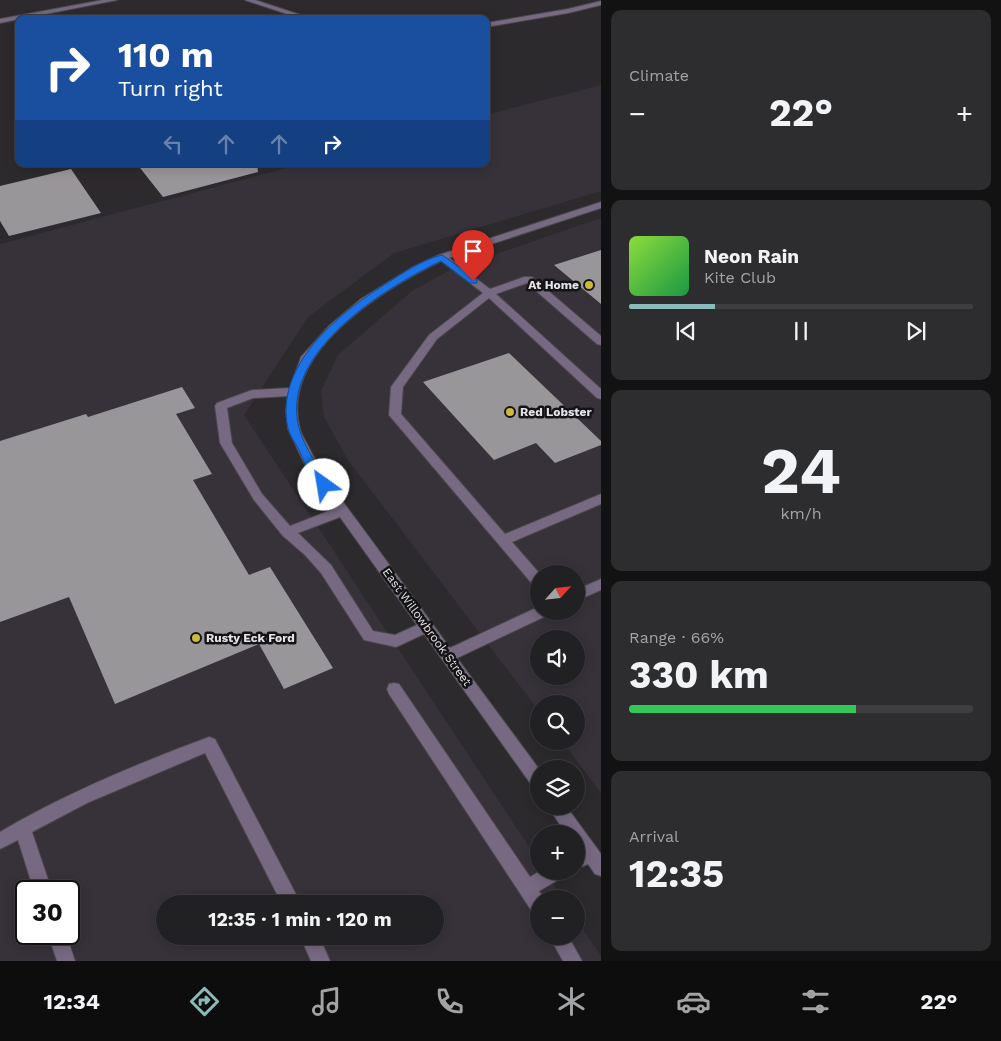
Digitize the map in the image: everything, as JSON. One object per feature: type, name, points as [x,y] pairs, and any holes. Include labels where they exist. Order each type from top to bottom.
[{"type":"street","points":[[33,15],[114,0]]},
{"type":"street","points":[[248,0],[297,15]]},
{"type":"street","points":[[572,0],[584,7]]},
{"type":"street","points":[[490,24],[601,3]]},
{"type":"street","points":[[0,21],[15,18]]},
{"type":"street","name":"East Willowbrook Street","points":[[530,770],[315,472],[294,429],[292,410],[294,392],[307,357],[334,327],[365,301],[415,270],[442,257],[601,205]]},
{"type":"street","points":[[442,257],[489,293],[601,395]]},
{"type":"street","points":[[530,572],[395,415],[398,387],[433,337],[489,293],[528,279],[601,342]]},
{"type":"street","points":[[294,392],[252,394],[221,406],[226,443],[258,497],[288,532],[310,551],[326,569],[370,636],[396,641],[426,627]]},
{"type":"street","points":[[503,540],[601,499]]},
{"type":"street","points":[[288,532],[342,511]]},
{"type":"street","points":[[585,592],[601,584]]},
{"type":"street","points":[[447,656],[530,617]]},
{"type":"street","points":[[394,689],[530,894]]},
{"type":"street","points":[[0,841],[81,798],[210,744],[287,895]]},
{"type":"street","points":[[22,828],[39,880]]},
{"type":"street","points":[[585,858],[601,868]]},
{"type":"street","points":[[526,888],[541,880]]},
{"type":"street","points":[[61,945],[66,961]]},
{"type":"street","points":[[313,945],[321,961]]},
{"type":"street","points":[[563,945],[573,961]]},
{"type":"shaded area","name":"Rusty Eck Ford","points":[[601,85],[601,191],[394,253],[308,317],[244,415],[530,848],[530,880],[551,880],[557,890],[530,890],[530,945],[585,945],[585,932],[601,956],[601,961],[0,961],[0,244],[291,167],[490,167],[490,114]]},
{"type":"shaded area","points":[[601,218],[601,793],[585,772],[585,760],[576,760],[569,750],[585,750],[585,695],[530,695],[530,699],[348,460],[324,417],[321,391],[338,355],[412,291],[450,270]]},
{"type":"building","points":[[139,167],[257,167],[258,172],[163,197]]},
{"type":"building","points":[[71,169],[101,213],[9,236],[0,221],[0,186]]},
{"type":"building","name":"At Home","points":[[601,250],[601,304],[554,265]]},
{"type":"building","name":"Red Lobster","points":[[509,353],[601,441],[601,445],[555,463],[536,443],[494,460],[423,382]]},
{"type":"building","points":[[182,387],[195,408],[176,414],[212,474],[193,480],[249,575],[270,567],[333,668],[284,689],[259,644],[115,704],[69,597],[0,622],[0,441],[86,414],[88,417]]},
{"type":"place","name":"At Home","points":[[589,285]]},
{"type":"place","name":"Red Lobster","points":[[510,412]]},
{"type":"place","name":"Rusty Eck Ford","points":[[196,638]]},
{"type":"route","points":[[324,485],[315,472],[294,429],[292,410],[294,392],[307,357],[334,327],[365,301],[415,270],[442,257],[473,281]]}]
